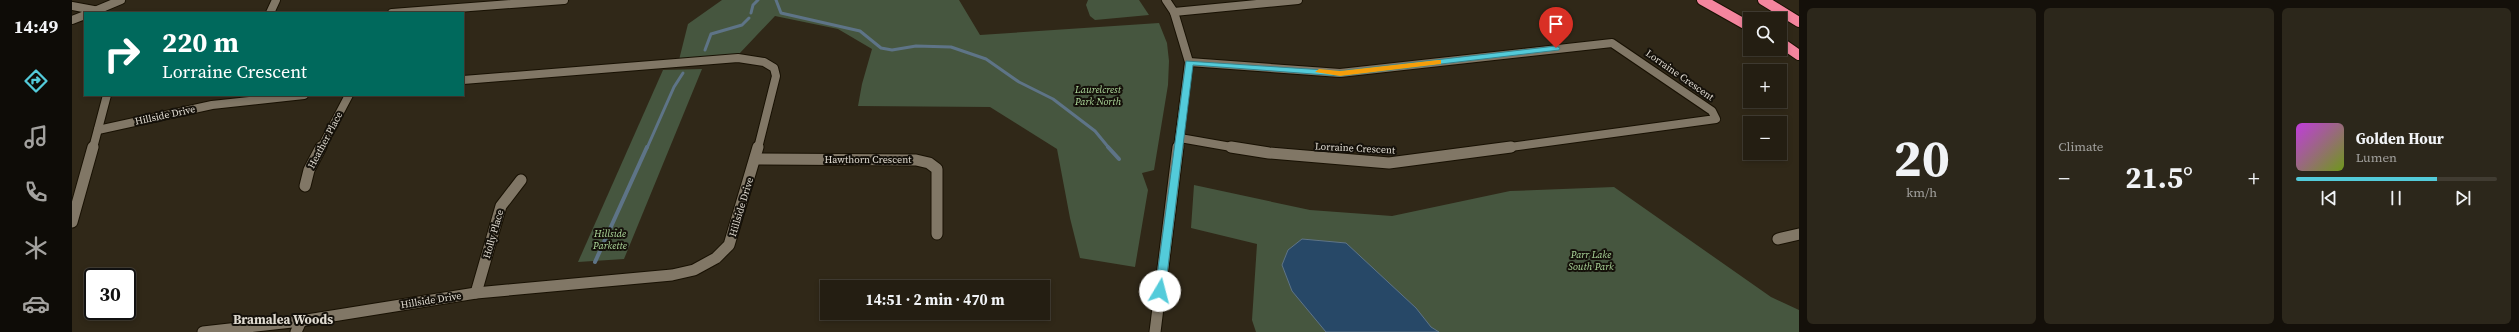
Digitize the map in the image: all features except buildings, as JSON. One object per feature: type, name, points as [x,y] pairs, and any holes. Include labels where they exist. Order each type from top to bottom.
[{"type":"highway","points":[[1702,0],[1743,23]]},
{"type":"highway","points":[[1713,0],[1743,19]]},
{"type":"highway","points":[[1763,0],[1799,22]]},
{"type":"highway","points":[[1787,47],[1799,55]]},
{"type":"street","points":[[72,6],[97,12],[121,0]]},
{"type":"street","points":[[270,12],[276,0]]},
{"type":"street","points":[[405,12],[564,0]]},
{"type":"street","points":[[1155,332],[1189,62],[1174,12],[1166,0]]},
{"type":"street","points":[[1174,12],[1298,0]]},
{"type":"street","points":[[72,20],[84,15]]},
{"type":"street","name":"Lorraine Crescent","points":[[1180,138],[1269,152],[1388,162],[1716,119],[1712,111],[1612,43],[1340,73],[1189,62]]},
{"type":"street","name":"Hillside Drive","points":[[203,332],[301,321],[476,293],[672,275],[694,270],[716,258],[729,245],[755,159],[776,76],[774,68],[752,59],[738,58],[464,80]]},
{"type":"street","points":[[72,222],[98,130],[106,96]]},
{"type":"street","name":"Hillside Drive","points":[[98,130],[212,105],[295,96]]},
{"type":"street","name":"Heather Place","points":[[304,186],[309,170],[348,96]]},
{"type":"street","name":"Hawthorn Crescent","points":[[755,159],[916,160],[929,163],[937,169],[937,234]]},
{"type":"street","name":"Holly Place","points":[[476,293],[501,206],[521,180]]},
{"type":"street","points":[[1778,239],[1799,234]]},
{"type":"street","points":[[296,332],[301,321]]},
{"type":"green space","name":"Laurelcrest Park North","points":[[722,0],[959,0],[980,35],[1159,23],[1167,43],[1169,61],[1168,85],[1154,170],[1142,173],[1148,190],[1135,267],[1080,258],[1070,218],[1057,149],[990,107],[858,106],[862,84],[872,49],[838,29],[775,16],[739,54],[679,60],[688,24]]},
{"type":"green space","points":[[1088,0],[1139,0],[1149,15],[1095,20],[1090,16],[1086,5]]},
{"type":"green space","name":"Hillside Parkette","points":[[702,69],[624,259],[578,262],[663,70]]},
{"type":"green space","name":"Parr Lake South Park","points":[[1194,185],[1310,210],[1392,216],[1510,191],[1614,187],[1771,297],[1799,310],[1799,332],[1256,332],[1252,320],[1257,244],[1191,228]]},
{"type":"water","points":[[1302,239],[1346,243],[1416,308],[1431,327],[1439,332],[1326,332],[1292,291],[1282,265],[1288,250]]},
{"type":"waterway","points":[[751,13],[753,5],[758,0]]},
{"type":"waterway","points":[[776,0],[781,13],[860,31],[881,48],[892,50],[916,46],[951,47],[986,59],[1019,82],[1053,99],[1095,131],[1109,148]]},
{"type":"waterway","points":[[705,50],[711,34],[742,25],[749,18]]},
{"type":"waterway","points":[[647,148],[674,87],[683,73]]},
{"type":"waterway","points":[[595,262],[647,147]]},
{"type":"waterway","points":[[1108,147],[1119,159]]},
{"type":"slow traffic","points":[[1319,72],[1340,73],[1438,62]]},
{"type":"district","name":"Bramalea Woods","points":[[283,319]]},
{"type":"route","points":[[1160,291],[1182,131],[1189,62],[1340,73],[1556,48]]}]
